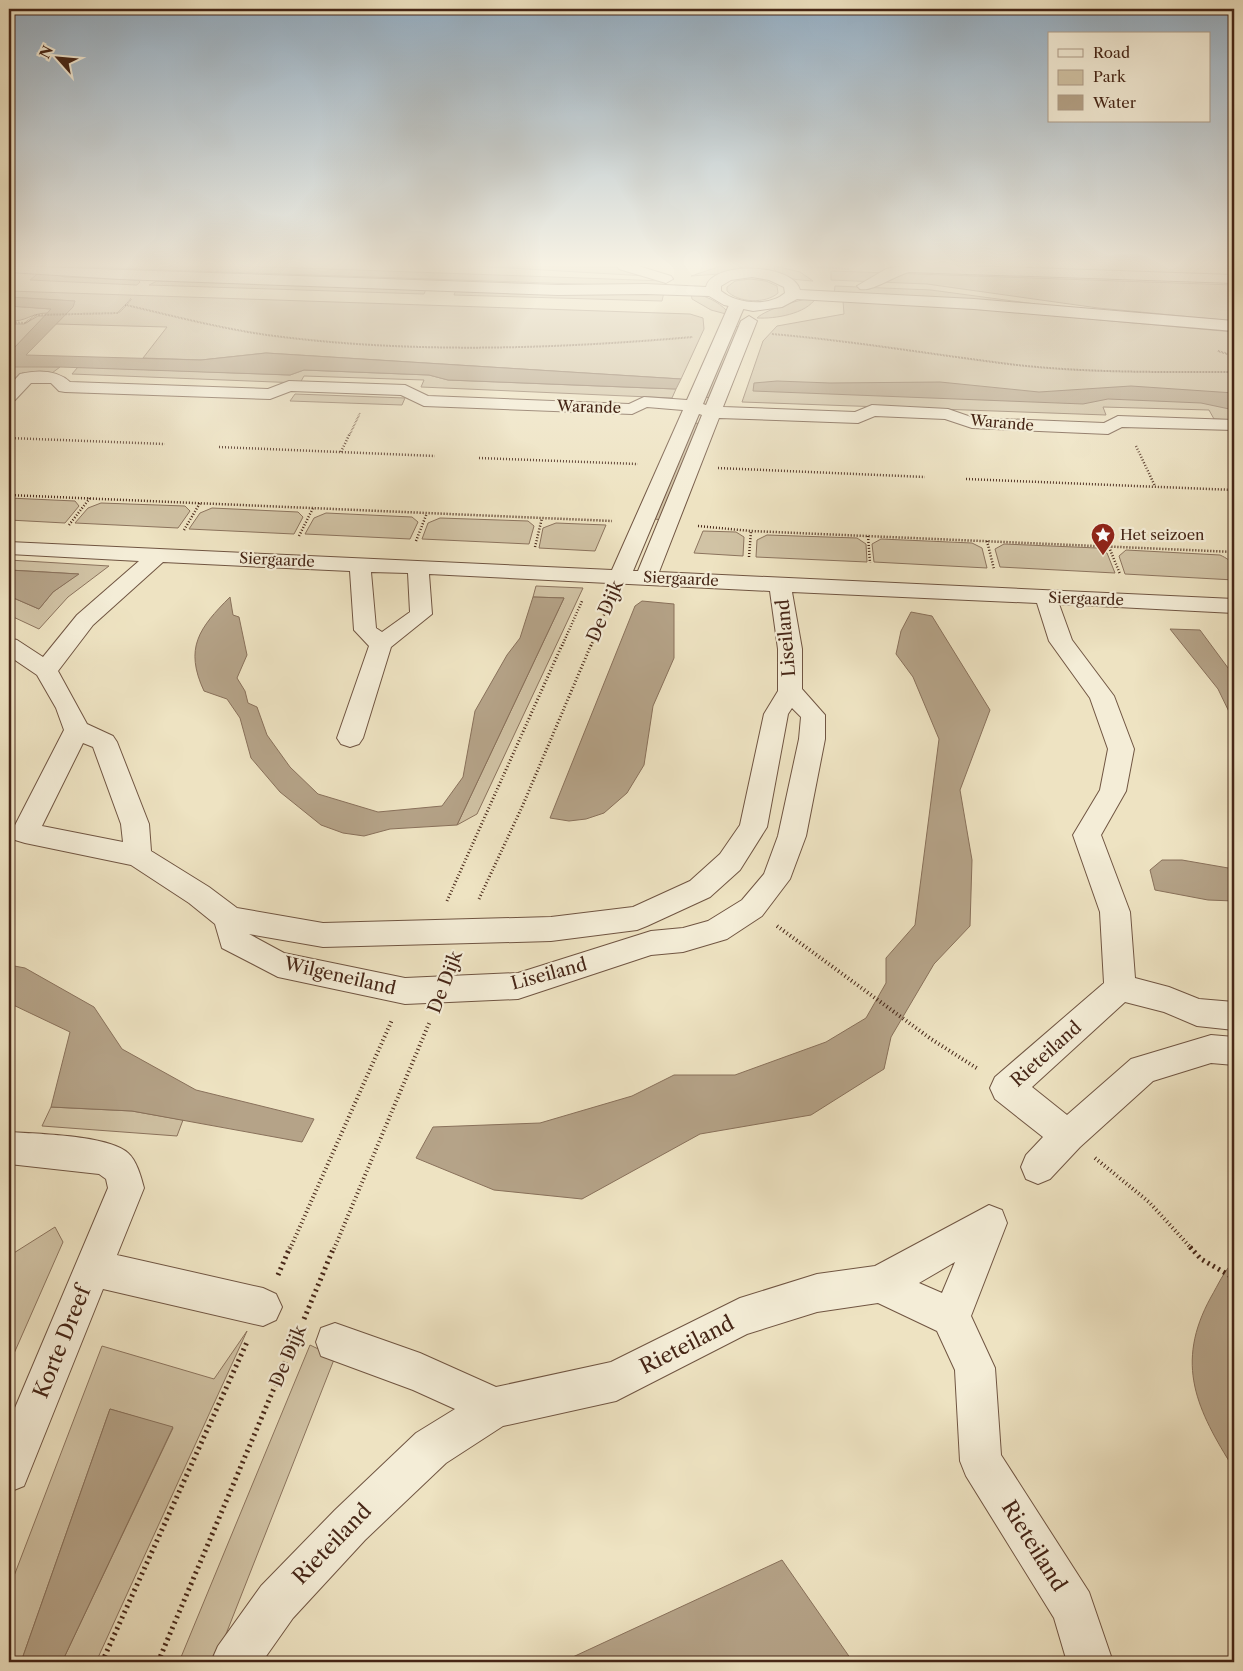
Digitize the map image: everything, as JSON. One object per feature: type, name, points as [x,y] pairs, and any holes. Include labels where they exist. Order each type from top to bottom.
[{"type":"street","name":"De Dijk","points":[[620,576],[720,344]]},
{"type":"street","name":"De Dijk","points":[[646,577],[741,344]]},
{"type":"street","name":"Warande","points":[[9,396],[26,378],[56,378],[65,386],[270,394],[288,386],[405,390],[424,401],[632,409],[644,402],[676,404],[713,412],[858,418],[872,410],[948,414],[972,423],[1108,429],[1118,421],[1234,425]]},
{"type":"street","name":"Siergaarde","points":[[9,548],[594,574],[1234,606]]},
{"type":"street","points":[[46,670],[85,620],[159,554]]},
{"type":"street","points":[[360,564],[365,630],[381,644]]},
{"type":"street","points":[[350,738],[381,644],[422,614],[418,566]]},
{"type":"street","name":"Liseiland","points":[[444,990],[518,986],[644,931],[700,889],[730,862],[753,826],[776,714],[790,691],[790,649],[780,584]]},
{"type":"street","points":[[1046,598],[1061,641],[1102,696],[1121,749],[1112,791],[1086,835],[1115,912],[1120,988],[1169,1000],[1197,1012],[1234,1016]]},
{"type":"street","points":[[9,645],[46,670],[68,708],[77,730],[104,742],[135,824],[138,856]]},
{"type":"street","name":"Liseiland","points":[[464,931],[551,929],[644,931],[683,940],[716,930],[752,908],[776,880],[792,836],[812,739],[813,716],[790,691]]},
{"type":"street","name":"Wilgeneiland","points":[[77,730],[26,833],[138,856],[199,895],[229,918],[323,935],[464,931]]},
{"type":"street","points":[[753,826],[792,836]]},
{"type":"street","name":"Wilgeneiland","points":[[229,918],[233,939],[278,964],[405,991],[444,990]]},
{"type":"street","name":"Rieteiland","points":[[1068,1136],[1007,1088],[1120,988]]},
{"type":"street","points":[[1038,1167],[1068,1136],[1143,1069],[1222,1050],[1197,1012]]},
{"type":"street","name":"Korte Dreef","points":[[9,1148],[99,1157],[114,1161],[122,1172],[126,1188],[9,1471]]},
{"type":"street","name":"Rieteiland","points":[[234,1662],[276,1602],[350,1525],[431,1448],[495,1407],[616,1381],[740,1317],[818,1293],[879,1284],[989,1223],[951,1317],[975,1368],[981,1461],[1073,1608],[1090,1662]]},
{"type":"street","name":"Korte Dreef","points":[[92,1268],[263,1308]]},
{"type":"street","points":[[879,1284],[951,1317]]},
{"type":"street","points":[[335,1342],[420,1373],[495,1407]]},
{"type":"path","points":[[378,344],[500,348],[607,344]]},
{"type":"path","points":[[873,344],[1019,365],[1149,372],[1234,372]]},
{"type":"path","points":[[340,452],[360,412]]},
{"type":"path","points":[[1108,429],[1132,437],[1155,486]]},
{"type":"path","points":[[9,438],[165,444]]},
{"type":"path","points":[[219,447],[435,456]]},
{"type":"path","points":[[479,458],[669,466]]},
{"type":"path","points":[[692,467],[925,478]]},
{"type":"path","points":[[966,479],[1234,490]]},
{"type":"path","points":[[9,495],[610,521]]},
{"type":"path","points":[[292,560],[295,543],[314,508]]},
{"type":"path","points":[[668,524],[751,531],[1234,552]]},
{"type":"path","points":[[433,931],[594,574]]},
{"type":"path","name":"De Dijk","points":[[464,931],[522,807],[620,576]]},
{"type":"path","points":[[752,908],[931,1039],[1007,1088]]},
{"type":"path","name":"De Dijk","points":[[302,1323],[444,990]]},
{"type":"path","points":[[102,1662],[405,991]]},
{"type":"path","points":[[1068,1136],[1149,1202],[1201,1259],[1234,1278]]},
{"type":"path","name":"De Dijk","points":[[158,1662],[298,1330]]},
{"type":"green space","points":[[9,344],[18,344],[15,347],[9,349]]},
{"type":"green space","points":[[154,344],[697,344],[681,379],[266,353],[201,360],[143,358]]},
{"type":"green space","points":[[727,344],[734,344],[710,398],[705,397]]},
{"type":"green space","points":[[762,344],[1234,344],[1234,420],[1214,419],[1209,410],[1103,407],[1106,415],[742,402]]},
{"type":"green space","points":[[9,367],[60,367],[52,373],[22,373],[9,386]]},
{"type":"green space","points":[[78,367],[290,375],[304,370],[429,375],[448,380],[676,389],[672,398],[421,387],[424,380],[304,376],[300,383],[72,374]]},
{"type":"green space","points":[[295,394],[405,398],[402,405],[290,401]]},
{"type":"green space","points":[[694,424],[700,425],[662,520],[655,519]]},
{"type":"green space","points":[[9,498],[75,501],[79,506],[65,523],[9,520]]},
{"type":"green space","points":[[101,503],[185,506],[190,511],[178,528],[75,523],[88,508]]},
{"type":"green space","points":[[212,508],[298,512],[303,517],[294,534],[189,529],[200,513]]},
{"type":"green space","points":[[326,513],[412,517],[418,522],[410,539],[305,534],[314,518]]},
{"type":"green space","points":[[440,518],[528,521],[534,526],[529,544],[422,539],[428,523]]},
{"type":"green space","points":[[556,523],[606,525],[595,551],[539,548],[543,528]]},
{"type":"green space","points":[[703,531],[736,532],[744,537],[743,556],[694,553]]},
{"type":"green space","points":[[767,535],[857,538],[866,544],[867,562],[756,557],[757,540]]},
{"type":"green space","points":[[881,539],[972,543],[982,548],[987,568],[874,562],[872,544]]},
{"type":"green space","points":[[1004,544],[1097,548],[1107,553],[1115,573],[1000,567],[995,549]]},
{"type":"green space","points":[[1126,550],[1220,555],[1228,559],[1232,564],[1234,580],[1125,574],[1119,556]]},
{"type":"green space","points":[[9,560],[109,566],[68,597],[39,629],[9,615],[9,596],[39,609],[53,592],[78,574],[9,570]]},
{"type":"green space","points":[[536,586],[583,588],[477,814],[457,825],[564,598],[533,597]]},
{"type":"green space","points":[[51,1107],[132,1111],[183,1120],[177,1136],[42,1126]]},
{"type":"green space","points":[[55,1227],[63,1242],[12,1358],[9,1358],[9,1256]]},
{"type":"green space","points":[[247,1331],[96,1662],[62,1662],[173,1428],[110,1409],[21,1662],[9,1662],[9,1589],[102,1346],[214,1379]]},
{"type":"green space","points":[[310,1345],[335,1357],[215,1662],[179,1662]]},
{"type":"water","points":[[18,344],[37,344],[26,355],[201,360],[266,353],[681,379],[676,389],[448,380],[429,375],[304,370],[290,375],[9,367],[9,349]]},
{"type":"water","points":[[777,381],[830,383],[940,382],[1039,392],[1131,386],[1234,393],[1234,410],[1201,403],[1108,399],[1083,404],[753,391],[754,383]]},
{"type":"water","points":[[9,570],[79,574],[53,592],[39,609],[9,596]]},
{"type":"water","points":[[230,597],[233,615],[239,617],[247,655],[237,678],[245,691],[248,703],[257,707],[267,735],[290,767],[318,794],[378,812],[442,806],[463,777],[475,711],[507,655],[520,638],[533,597],[564,598],[457,825],[390,829],[364,836],[343,833],[321,825],[280,792],[251,758],[240,718],[227,699],[204,691],[195,663],[195,651],[198,640],[210,619]]},
{"type":"water","points":[[642,601],[674,604],[674,658],[653,706],[644,765],[627,793],[604,813],[586,819],[569,821],[550,818],[635,606]]},
{"type":"water","points":[[911,612],[932,616],[990,710],[960,790],[972,860],[970,926],[934,964],[891,1037],[884,1069],[811,1115],[700,1134],[582,1199],[494,1190],[416,1158],[433,1127],[540,1123],[632,1096],[674,1075],[735,1075],[826,1042],[866,1018],[886,983],[886,958],[915,925],[939,739],[913,677],[896,654],[901,631]]},
{"type":"water","points":[[1170,629],[1200,630],[1234,676],[1234,722],[1218,689]]},
{"type":"water","points":[[1162,860],[1182,860],[1234,869],[1234,901],[1208,900],[1155,890],[1150,870]]},
{"type":"water","points":[[9,965],[25,968],[94,1007],[122,1049],[196,1090],[314,1119],[302,1142],[132,1111],[51,1107],[70,1032],[9,1003]]},
{"type":"water","points":[[1234,1261],[1234,1469],[1210,1427],[1201,1406],[1195,1386],[1192,1365],[1194,1344],[1200,1321],[1221,1278]]},
{"type":"water","points":[[110,1409],[173,1427],[62,1662],[21,1662]]},
{"type":"water","points":[[782,1560],[853,1662],[562,1662]]},
{"type":"place","name":"Het seizoen","points":[[1103,556]]}]
